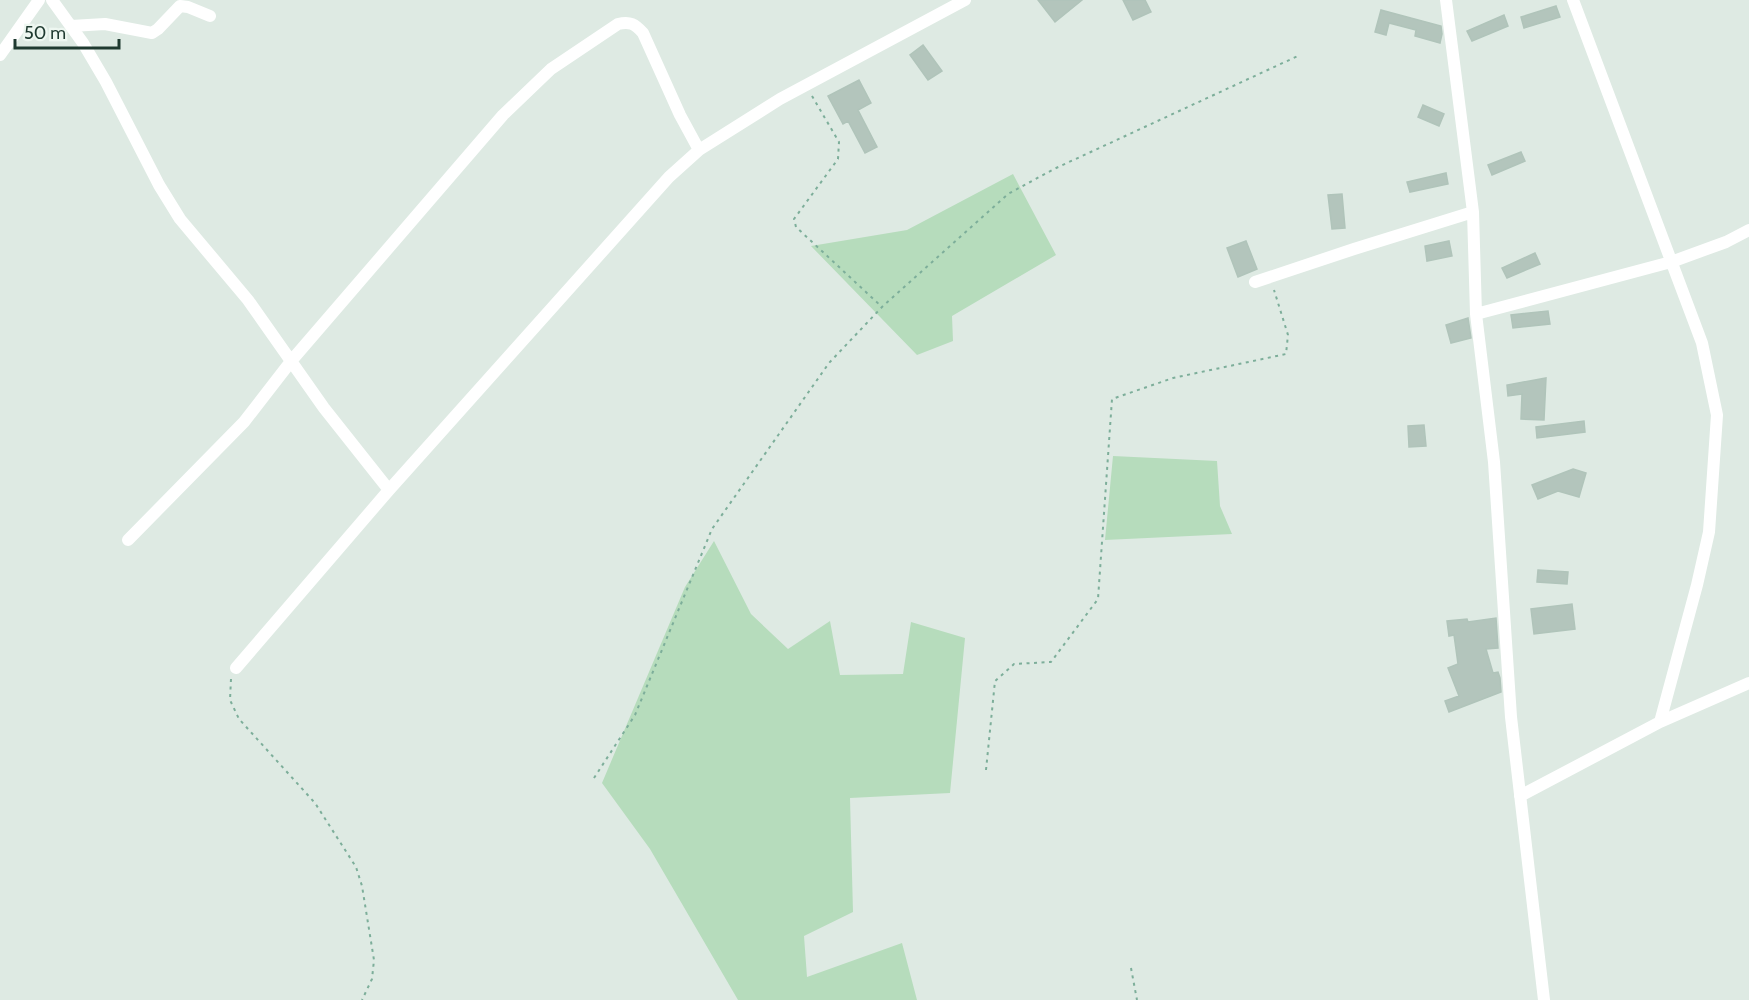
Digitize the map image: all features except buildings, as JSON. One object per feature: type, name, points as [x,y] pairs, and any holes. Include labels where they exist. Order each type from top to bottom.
[{"type":"street","points":[[0,55],[39,0]]},
{"type":"street","points":[[52,0],[71,26],[115,98],[170,203],[192,234],[248,300],[324,408],[389,489]]},
{"type":"street","points":[[236,668],[389,489],[661,186],[699,150],[780,99],[965,0]]},
{"type":"street","points":[[1446,0],[1473,212],[1476,314],[1494,462],[1511,717],[1544,1000]]},
{"type":"street","points":[[1573,0],[1702,343],[1717,415],[1709,532],[1660,722]]},
{"type":"street","points":[[71,26],[105,24],[152,33],[180,6],[210,16]]},
{"type":"street","points":[[128,540],[244,422],[291,360],[502,115],[551,69],[618,24],[625,22],[633,24],[643,33],[680,116],[699,150]]},
{"type":"street","points":[[1255,282],[1473,212]]},
{"type":"street","points":[[1476,314],[1671,262],[1726,242],[1749,230]]},
{"type":"street","points":[[1520,796],[1660,722],[1749,683]]},
{"type":"path","points":[[594,778],[635,715],[712,529],[829,363],[882,307],[1008,194],[1054,169],[1300,55]]},
{"type":"path","points":[[806,86],[839,142],[838,159],[794,219],[796,227],[882,307]]},
{"type":"path","points":[[986,770],[995,681],[1014,664],[1051,662],[1098,599],[1112,399],[1173,378],[1286,354],[1288,334],[1270,278]]},
{"type":"path","points":[[236,668],[229,690],[233,709],[249,731],[315,803],[335,832],[360,877],[374,960],[372,979],[362,1000]]},
{"type":"path","points":[[1131,968],[1137,1000]]},
{"type":"green space","points":[[1013,174],[1056,255],[952,316],[953,341],[917,355],[811,246],[907,230]]},
{"type":"green space","points":[[1113,456],[1217,461],[1220,506],[1232,534],[1105,540]]},
{"type":"green space","points":[[714,541],[751,614],[788,649],[830,621],[840,675],[903,674],[911,622],[965,638],[950,793],[850,798],[853,912],[804,936],[807,977],[902,943],[917,1000],[738,1000],[650,849],[602,783],[685,587]]}]
